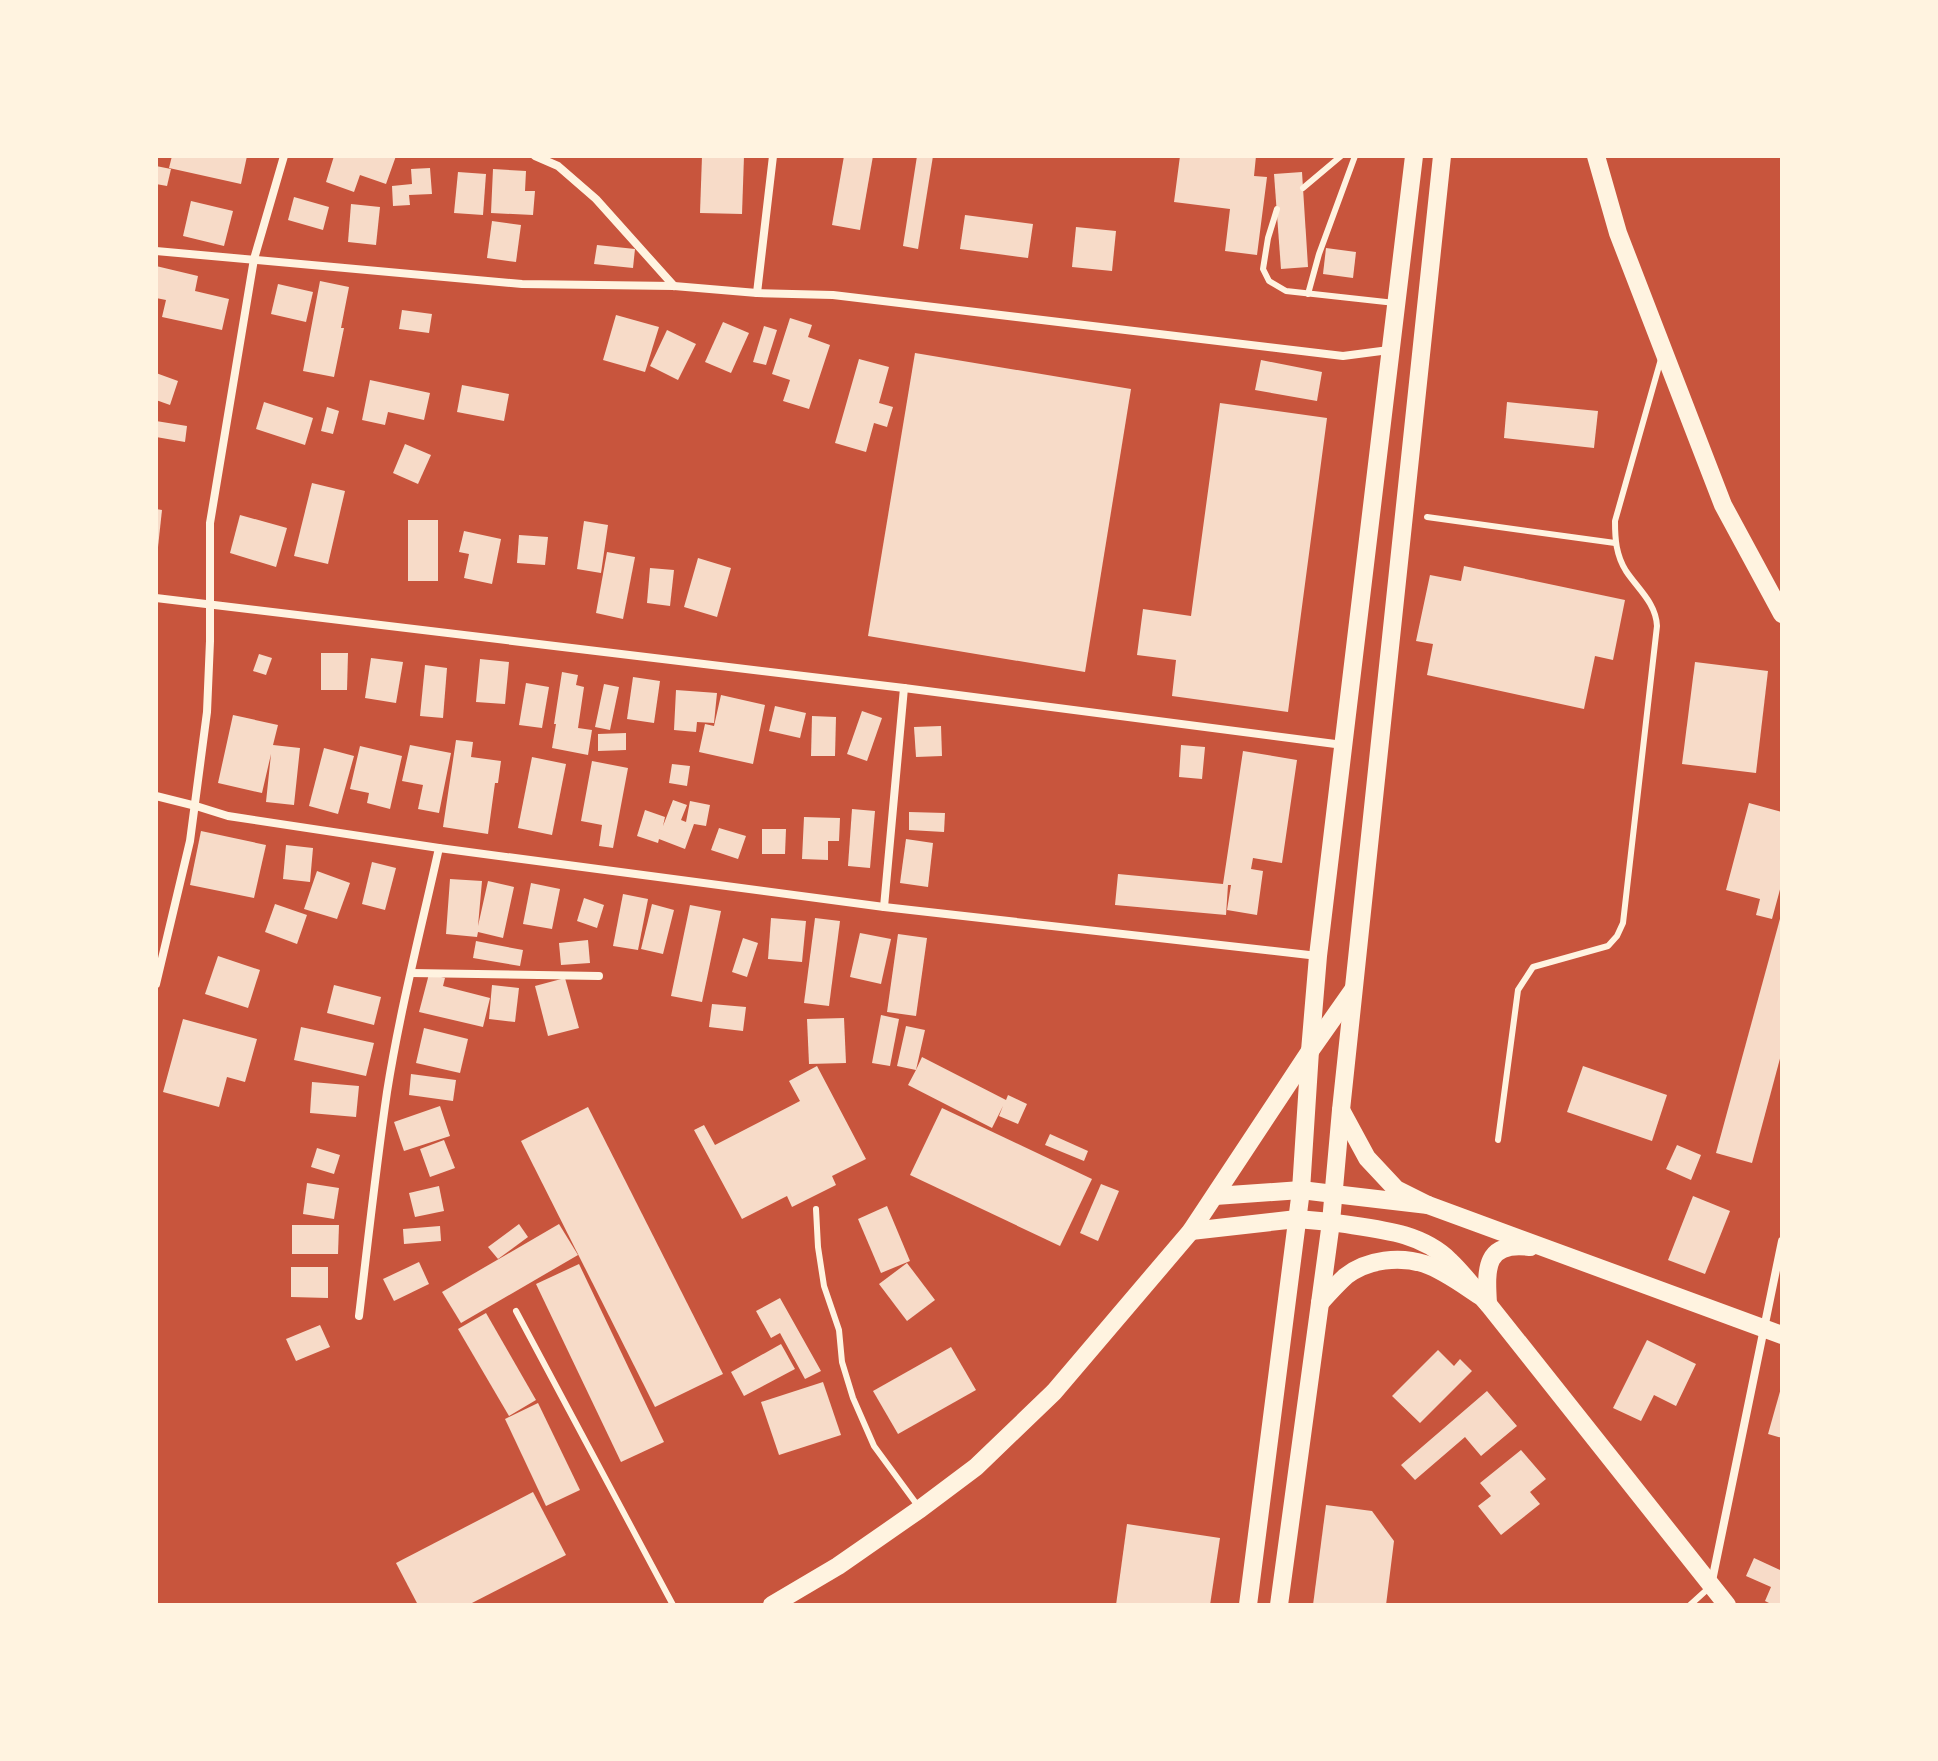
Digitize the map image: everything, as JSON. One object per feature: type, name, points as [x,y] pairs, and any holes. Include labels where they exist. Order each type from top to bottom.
[{"type":"main road","points":[[1248,1605],[1301,1190],[1318,956],[1414,156]]},
{"type":"main road","points":[[1279,1605],[1331,1222],[1442,156]]},
{"type":"main road","points":[[1596,156],[1618,233],[1723,505],[1782,614]]},
{"type":"main road","points":[[772,1605],[838,1566],[976,1467],[1054,1392],[1191,1231],[1354,988]]},
{"type":"main road","points":[[1341,1110],[1367,1158],[1396,1189],[1428,1205],[1782,1335]]},
{"type":"main road","points":[[1215,1196],[1301,1190],[1428,1205]]},
{"type":"main road","points":[[1191,1231],[1297,1219],[1406,1235],[1431,1246],[1451,1261],[1484,1300],[1727,1605]]},
{"type":"main road","points":[[1484,1300],[1489,1263],[1499,1250],[1513,1245],[1556,1251]]},
{"type":"main road","points":[[1320,1303],[1347,1275],[1372,1263],[1399,1259],[1425,1264],[1446,1274],[1484,1300]]},
{"type":"street","points":[[156,984],[196,806],[207,712],[210,523],[254,259],[284,156]]},
{"type":"street","points":[[535,156],[558,166],[596,199],[674,286]]},
{"type":"street","points":[[757,293],[773,156]]},
{"type":"street","points":[[156,251],[522,284],[674,286],[833,295],[1343,356],[1390,350]]},
{"type":"street","points":[[156,598],[904,688],[1343,745]]},
{"type":"street","points":[[884,907],[904,688]]},
{"type":"street","points":[[156,796],[228,816],[439,848],[884,907],[1318,956]]},
{"type":"street","points":[[359,1316],[387,1090],[439,848]]},
{"type":"street","points":[[411,973],[599,976]]},
{"type":"street","points":[[1711,1586],[1782,1241]]},
{"type":"lane","points":[[1303,188],[1341,156]]},
{"type":"lane","points":[[1308,294],[1319,254],[1355,156]]},
{"type":"lane","points":[[1277,209],[1263,269],[1269,281],[1286,291],[1396,303]]},
{"type":"lane","points":[[1498,1140],[1518,990],[1533,967],[1608,946],[1623,923],[1657,616],[1625,568],[1615,543],[1615,521],[1663,349]]},
{"type":"lane","points":[[1427,517],[1615,543]]},
{"type":"lane","points":[[816,1209],[824,1286],[839,1330],[842,1362],[853,1398],[874,1446],[920,1509]]},
{"type":"lane","points":[[516,1311],[673,1605]]},
{"type":"lane","points":[[1690,1605],[1711,1586]]},
{"type":"building","points":[[172,156],[247,156],[241,184],[169,168]]},
{"type":"building","points":[[334,156],[396,156],[386,184],[360,175],[354,192],[326,182]]},
{"type":"building","points":[[702,156],[744,156],[742,214],[700,213]]},
{"type":"building","points":[[844,156],[873,156],[860,230],[832,225]]},
{"type":"building","points":[[917,156],[933,156],[918,249],[903,246]]},
{"type":"building","points":[[1180,156],[1256,156],[1254,176],[1267,177],[1257,255],[1225,251],[1230,209],[1174,202]]},
{"type":"building","points":[[156,166],[171,169],[167,186],[156,184]]},
{"type":"building","points":[[430,168],[432,194],[409,195],[410,205],[393,206],[392,186],[412,184],[411,169]]},
{"type":"building","points":[[493,169],[526,171],[525,191],[535,191],[533,215],[491,213]]},
{"type":"building","points":[[458,172],[486,174],[483,215],[454,213]]},
{"type":"building","points":[[1302,172],[1308,267],[1281,269],[1274,174]]},
{"type":"building","points":[[294,197],[329,207],[323,230],[288,220]]},
{"type":"building","points":[[191,201],[233,211],[224,246],[183,236]]},
{"type":"building","points":[[351,204],[380,207],[376,245],[348,242]]},
{"type":"building","points":[[965,215],[1033,224],[1028,258],[960,249]]},
{"type":"building","points":[[492,221],[521,225],[516,262],[487,258]]},
{"type":"building","points":[[1076,227],[1116,231],[1112,271],[1072,267]]},
{"type":"building","points":[[597,245],[635,249],[633,268],[594,264]]},
{"type":"building","points":[[1326,248],[1356,252],[1353,278],[1323,274]]},
{"type":"building","points":[[156,266],[198,276],[195,291],[229,299],[222,330],[162,317],[166,300],[156,298]]},
{"type":"building","points":[[320,281],[349,287],[334,377],[303,371]]},
{"type":"building","points":[[278,284],[313,292],[306,322],[271,314]]},
{"type":"building","points":[[402,310],[432,314],[429,333],[399,329]]},
{"type":"building","points":[[616,315],[659,327],[645,372],[603,360]]},
{"type":"building","points":[[790,318],[812,325],[808,337],[830,345],[809,409],[783,401],[790,380],[772,374]]},
{"type":"building","points":[[723,322],[749,333],[731,373],[705,362]]},
{"type":"building","points":[[764,326],[777,330],[766,365],[753,362]]},
{"type":"building","points":[[667,330],[696,344],[678,380],[650,366]]},
{"type":"building","points":[[915,353],[1131,389],[1085,672],[868,636]]},
{"type":"building","points":[[859,359],[889,367],[879,403],[893,407],[887,427],[874,423],[866,452],[835,443]]},
{"type":"building","points":[[1261,360],[1322,372],[1317,401],[1255,390]]},
{"type":"building","points":[[156,373],[178,381],[170,405],[156,400]]},
{"type":"building","points":[[370,380],[430,393],[424,420],[388,412],[385,425],[362,420]]},
{"type":"building","points":[[462,385],[509,394],[504,421],[457,412]]},
{"type":"building","points":[[264,402],[313,418],[305,445],[256,429]]},
{"type":"building","points":[[1507,402],[1598,411],[1594,448],[1504,438]]},
{"type":"building","points":[[1220,403],[1327,418],[1288,712],[1172,696],[1176,660],[1137,655],[1143,609],[1191,616]]},
{"type":"building","points":[[327,407],[339,411],[333,434],[321,431]]},
{"type":"building","points":[[156,421],[187,426],[185,442],[156,437]]},
{"type":"building","points":[[405,444],[431,455],[418,484],[393,473]]},
{"type":"building","points":[[312,483],[345,491],[328,564],[294,556]]},
{"type":"building","points":[[156,509],[162,510],[158,547],[156,547]]},
{"type":"building","points":[[240,515],[287,528],[276,567],[230,553]]},
{"type":"building","points":[[408,520],[438,520],[438,581],[408,581]]},
{"type":"building","points":[[584,521],[608,525],[601,573],[577,569]]},
{"type":"building","points":[[464,531],[501,539],[492,584],[464,578],[469,554],[459,552]]},
{"type":"building","points":[[519,535],[548,537],[545,565],[517,563]]},
{"type":"building","points":[[607,552],[635,557],[623,619],[596,613]]},
{"type":"building","points":[[698,558],[731,568],[717,617],[684,607]]},
{"type":"building","points":[[1464,566],[1625,600],[1613,660],[1595,656],[1584,709],[1427,675],[1433,644],[1416,641],[1430,575],[1461,581]]},
{"type":"building","points":[[650,568],[674,570],[670,606],[647,603]]},
{"type":"building","points":[[321,653],[348,653],[347,690],[321,690]]},
{"type":"building","points":[[259,654],[272,658],[266,675],[253,671]]},
{"type":"building","points":[[371,658],[403,662],[396,703],[365,698]]},
{"type":"building","points":[[480,659],[509,662],[505,704],[476,702]]},
{"type":"building","points":[[1695,662],[1768,671],[1756,773],[1682,764]]},
{"type":"building","points":[[425,665],[447,668],[443,718],[420,716]]},
{"type":"building","points":[[562,672],[578,675],[576,685],[584,687],[578,728],[592,730],[588,755],[552,748]]},
{"type":"building","points":[[633,677],[660,681],[654,723],[627,719]]},
{"type":"building","points":[[526,683],[549,687],[542,728],[519,725]]},
{"type":"building","points":[[604,684],[619,687],[610,730],[595,727]]},
{"type":"building","points":[[676,690],[717,693],[714,723],[697,722],[696,732],[674,730]]},
{"type":"building","points":[[721,695],[765,705],[753,764],[699,752],[705,724],[714,726]]},
{"type":"building","points":[[775,706],[806,713],[800,738],[769,731]]},
{"type":"building","points":[[862,711],[882,718],[867,761],[847,754]]},
{"type":"building","points":[[233,715],[278,725],[273,745],[300,748],[294,805],[266,802],[271,754],[262,793],[218,783]]},
{"type":"building","points":[[812,716],[836,717],[835,756],[811,756]]},
{"type":"building","points":[[941,726],[942,756],[916,757],[914,727]]},
{"type":"building","points":[[626,733],[626,750],[598,751],[598,734]]},
{"type":"building","points":[[456,740],[473,742],[471,757],[501,761],[488,834],[443,827]]},
{"type":"building","points":[[410,745],[451,753],[439,813],[418,809],[423,785],[402,781]]},
{"type":"building","points":[[1181,745],[1205,747],[1202,779],[1179,777]]},
{"type":"building","points":[[360,746],[402,756],[390,809],[367,803],[369,793],[350,789]]},
{"type":"building","points":[[324,748],[354,756],[338,814],[309,806]]},
{"type":"building","points":[[1243,751],[1297,760],[1282,863],[1253,858],[1251,869],[1263,871],[1257,915],[1227,910],[1231,885],[1228,885],[1226,915],[1115,905],[1118,874],[1223,884]]},
{"type":"building","points":[[532,757],[566,764],[552,835],[518,828]]},
{"type":"building","points":[[592,761],[628,768],[613,848],[599,846],[602,825],[581,821]]},
{"type":"building","points":[[672,764],[690,766],[687,786],[669,783]]},
{"type":"building","points":[[673,800],[687,805],[681,820],[686,822],[690,801],[710,805],[706,826],[694,824],[685,849],[659,839],[658,843],[637,836],[645,810],[665,817],[663,826]]},
{"type":"building","points":[[1749,803],[1782,812],[1782,882],[1772,919],[1756,915],[1760,899],[1726,890]]},
{"type":"building","points":[[852,809],[875,811],[870,868],[848,866]]},
{"type":"building","points":[[909,812],[945,813],[944,832],[909,830]]},
{"type":"building","points":[[804,817],[840,818],[839,841],[828,841],[828,860],[802,859]]},
{"type":"building","points":[[719,828],[746,836],[738,859],[711,850]]},
{"type":"building","points":[[762,829],[786,829],[785,854],[762,854]]},
{"type":"building","points":[[201,831],[266,845],[254,898],[190,885]]},
{"type":"building","points":[[906,839],[933,843],[928,887],[900,883]]},
{"type":"building","points":[[286,845],[313,848],[310,882],[283,879]]},
{"type":"building","points":[[372,862],[396,868],[385,910],[362,904]]},
{"type":"building","points":[[317,871],[350,883],[337,919],[304,909]]},
{"type":"building","points":[[450,879],[482,881],[478,926],[488,881],[514,887],[503,938],[478,932],[477,937],[446,934]]},
{"type":"building","points":[[531,883],[560,889],[552,929],[523,924]]},
{"type":"building","points":[[623,894],[648,899],[638,950],[613,946]]},
{"type":"building","points":[[584,898],[604,905],[597,928],[577,921]]},
{"type":"building","points":[[275,904],[307,915],[297,944],[265,932]]},
{"type":"building","points":[[652,904],[674,910],[663,954],[641,949]]},
{"type":"building","points":[[690,905],[721,911],[702,1002],[671,996]]},
{"type":"building","points":[[1781,915],[1782,1051],[1752,1163],[1716,1153]]},
{"type":"building","points":[[771,918],[806,921],[802,962],[768,959]]},
{"type":"building","points":[[815,918],[840,921],[829,1006],[804,1003]]},
{"type":"building","points":[[860,933],[891,939],[881,984],[850,977]]},
{"type":"building","points":[[898,934],[927,938],[916,1016],[887,1012]]},
{"type":"building","points":[[743,938],[758,943],[747,977],[732,972]]},
{"type":"building","points":[[588,940],[590,963],[561,965],[559,943]]},
{"type":"building","points":[[476,941],[523,950],[520,966],[473,958]]},
{"type":"building","points":[[218,956],[260,970],[248,1008],[205,994]]},
{"type":"building","points":[[429,974],[445,978],[443,986],[490,998],[483,1027],[419,1012]]},
{"type":"building","points":[[565,978],[579,1028],[548,1036],[535,986]]},
{"type":"building","points":[[334,985],[381,997],[374,1025],[327,1013]]},
{"type":"building","points":[[492,985],[519,988],[515,1022],[489,1019]]},
{"type":"building","points":[[712,1004],[746,1007],[743,1031],[709,1027]]},
{"type":"building","points":[[881,1015],[899,1019],[890,1066],[872,1063]]},
{"type":"building","points":[[844,1018],[846,1063],[809,1064],[807,1019]]},
{"type":"building","points":[[183,1019],[257,1039],[245,1082],[227,1077],[219,1107],[163,1092]]},
{"type":"building","points":[[906,1026],[925,1030],[916,1070],[897,1066]]},
{"type":"building","points":[[301,1027],[374,1043],[366,1076],[294,1060]]},
{"type":"building","points":[[424,1028],[468,1039],[460,1073],[416,1063]]},
{"type":"building","points":[[922,1057],[1006,1100],[1008,1095],[1027,1104],[1018,1124],[999,1116],[1003,1106],[992,1128],[908,1085]]},
{"type":"building","points":[[817,1066],[866,1159],[832,1176],[836,1185],[792,1207],[787,1196],[742,1219],[694,1130],[704,1125],[715,1145],[800,1101],[789,1081]]},
{"type":"building","points":[[1583,1066],[1667,1095],[1652,1141],[1567,1112]]},
{"type":"building","points":[[411,1074],[456,1080],[453,1101],[409,1095]]},
{"type":"building","points":[[312,1082],[359,1086],[356,1117],[310,1113]]},
{"type":"building","points":[[440,1106],[450,1136],[404,1151],[394,1122]]},
{"type":"building","points":[[588,1107],[723,1374],[655,1407],[521,1141]]},
{"type":"building","points":[[942,1108],[1092,1179],[1060,1246],[910,1175]]},
{"type":"building","points":[[1050,1134],[1088,1151],[1084,1161],[1045,1145]]},
{"type":"building","points":[[444,1140],[455,1168],[430,1177],[420,1149]]},
{"type":"building","points":[[1677,1145],[1701,1155],[1691,1180],[1666,1169]]},
{"type":"building","points":[[317,1148],[340,1155],[334,1174],[311,1167]]},
{"type":"building","points":[[307,1183],[339,1188],[334,1219],[303,1214]]},
{"type":"building","points":[[1101,1184],[1119,1191],[1098,1241],[1080,1233]]},
{"type":"building","points":[[439,1186],[444,1211],[415,1217],[409,1193]]},
{"type":"building","points":[[1693,1196],[1730,1211],[1705,1274],[1668,1260]]},
{"type":"building","points":[[887,1206],[910,1261],[881,1273],[858,1219]]},
{"type":"building","points":[[519,1224],[528,1237],[498,1259],[488,1247]]},
{"type":"building","points":[[559,1224],[578,1255],[461,1323],[442,1292]]},
{"type":"building","points":[[292,1225],[339,1225],[338,1254],[292,1254]]},
{"type":"building","points":[[440,1226],[441,1241],[404,1244],[403,1229]]},
{"type":"building","points":[[419,1262],[429,1284],[394,1301],[383,1279]]},
{"type":"building","points":[[907,1263],[935,1300],[907,1321],[879,1284]]},
{"type":"building","points":[[579,1264],[664,1442],[621,1462],[536,1284]]},
{"type":"building","points":[[291,1267],[328,1267],[328,1298],[291,1297]]},
{"type":"building","points":[[780,1298],[821,1371],[805,1379],[780,1333],[771,1338],[756,1311]]},
{"type":"building","points":[[486,1313],[536,1400],[509,1416],[458,1329]]},
{"type":"building","points":[[320,1325],[330,1347],[296,1361],[286,1339]]},
{"type":"building","points":[[1647,1340],[1696,1364],[1676,1406],[1654,1395],[1641,1421],[1613,1408]]},
{"type":"building","points":[[781,1344],[795,1369],[744,1396],[731,1372]]},
{"type":"building","points":[[951,1347],[976,1390],[898,1434],[873,1391]]},
{"type":"building","points":[[1438,1350],[1454,1366],[1460,1359],[1472,1371],[1420,1423],[1392,1396]]},
{"type":"building","points":[[823,1382],[841,1435],[779,1455],[761,1402]]},
{"type":"building","points":[[1782,1388],[1782,1438],[1768,1434]]},
{"type":"building","points":[[1487,1391],[1517,1426],[1481,1456],[1465,1437],[1415,1480],[1401,1465]]},
{"type":"building","points":[[538,1403],[580,1490],[546,1506],[505,1419]]},
{"type":"building","points":[[1521,1450],[1546,1479],[1530,1492],[1540,1504],[1501,1535],[1478,1506],[1491,1496],[1480,1483]]},
{"type":"building","points":[[533,1492],[566,1555],[468,1605],[418,1605],[396,1563]]},
{"type":"building","points":[[1326,1505],[1372,1511],[1394,1541],[1386,1605],[1313,1605]]},
{"type":"building","points":[[1127,1524],[1220,1538],[1210,1605],[1116,1605]]},
{"type":"building","points":[[1754,1558],[1780,1570],[1782,1565],[1782,1605],[1765,1601],[1771,1587],[1746,1576]]}]
